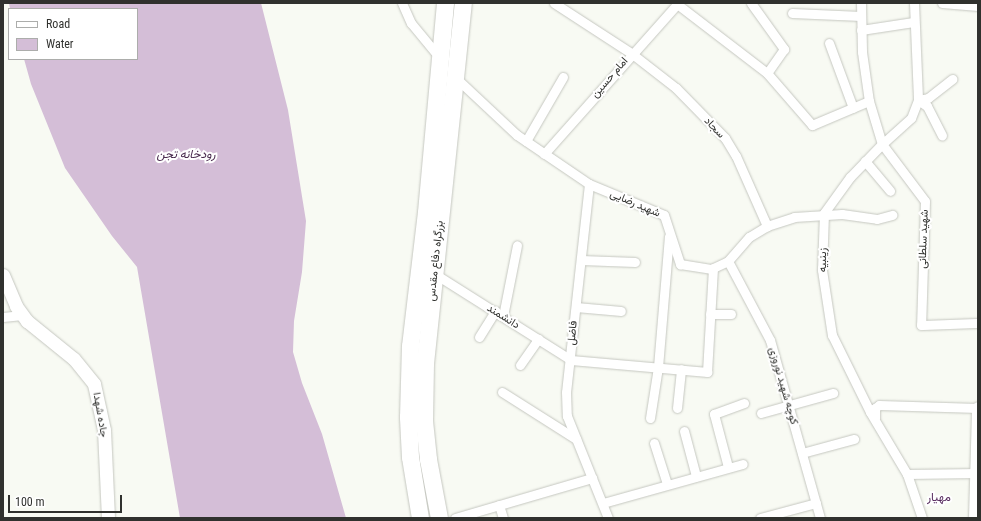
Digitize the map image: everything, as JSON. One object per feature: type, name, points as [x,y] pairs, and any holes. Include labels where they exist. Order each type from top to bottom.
[{"type":"highway","name":"بزرگراه دفاع مقدس","points":[[420,518],[410,457],[408,417],[410,346],[426,212],[444,3]]},
{"type":"highway","name":"بزرگراه دفاع مقدس","points":[[439,518],[428,459],[424,420],[425,363],[463,3]]},
{"type":"street","points":[[402,3],[411,23],[439,58]]},
{"type":"street","name":"سجاد","points":[[554,3],[631,53],[676,88],[724,138],[736,156],[767,226]]},
{"type":"street","points":[[751,3],[784,48],[767,73]]},
{"type":"street","points":[[861,3],[861,30],[869,101],[882,144]]},
{"type":"street","points":[[824,213],[850,178],[882,144],[911,118],[918,100],[914,3]]},
{"type":"street","points":[[942,3],[978,6]]},
{"type":"street","points":[[677,4],[767,73],[812,125],[869,101]]},
{"type":"street","name":"امام حسین","points":[[544,154],[631,53],[677,4]]},
{"type":"street","points":[[792,13],[861,16]]},
{"type":"street","points":[[861,30],[914,22]]},
{"type":"street","points":[[829,43],[853,108]]},
{"type":"street","points":[[526,141],[563,77]]},
{"type":"street","name":"شهید رضایی","points":[[456,78],[526,141],[589,184],[664,216],[680,264],[695,268],[713,268],[728,261],[749,237],[767,226],[794,217],[824,213],[877,219],[892,215]]},
{"type":"street","points":[[918,100],[928,98],[952,80]]},
{"type":"street","points":[[918,100],[927,106],[942,135]]},
{"type":"street","name":"شهید سلطانی","points":[[882,144],[925,201],[921,325],[978,323]]},
{"type":"street","points":[[866,161],[890,191]]},
{"type":"street","name":"فاضل","points":[[589,184],[571,360],[566,392],[568,416],[608,518]]},
{"type":"street","name":"زینبیه","points":[[824,213],[822,270],[832,335],[875,421],[907,474],[922,518]]},
{"type":"street","points":[[650,418],[658,367],[669,231]]},
{"type":"street","points":[[479,337],[499,314],[517,245]]},
{"type":"street","points":[[581,260],[634,262]]},
{"type":"street","name":"کوچه شهید نوروزی","points":[[728,261],[770,340],[820,518]]},
{"type":"street","points":[[571,360],[707,372],[713,268]]},
{"type":"street","name":"دانشمند","points":[[435,274],[571,360]]},
{"type":"street","name":"جاده شهدا","points":[[3,276],[22,315],[74,359],[94,384],[104,430],[108,518]]},
{"type":"street","points":[[576,307],[621,311]]},
{"type":"street","points":[[710,314],[731,314]]},
{"type":"street","points":[[3,317],[22,315]]},
{"type":"street","points":[[520,365],[538,339]]},
{"type":"street","points":[[677,408],[682,369]]},
{"type":"street","points":[[502,392],[576,439]]},
{"type":"street","points":[[761,413],[833,393]]},
{"type":"street","points":[[728,467],[714,414],[744,403]]},
{"type":"street","points":[[875,421],[875,408],[879,405],[978,408],[975,518]]},
{"type":"street","points":[[684,431],[696,476]]},
{"type":"street","points":[[802,453],[854,439]]},
{"type":"street","points":[[654,443],[667,484]]},
{"type":"street","points":[[603,503],[742,464]]},
{"type":"street","points":[[907,474],[977,474]]},
{"type":"street","points":[[455,518],[592,478]]},
{"type":"street","points":[[760,518],[816,503]]},
{"type":"street","points":[[499,505],[503,518]]},
{"type":"water","name":"رودخانه تجن","points":[[9,3],[261,3],[288,110],[306,221],[302,272],[294,321],[293,352],[302,383],[322,434],[346,518],[180,518],[137,267],[112,236],[65,168],[31,84],[24,60],[138,60],[138,8],[10,8]]},
{"type":"district","name":"مهیار","points":[[939,498]]}]
